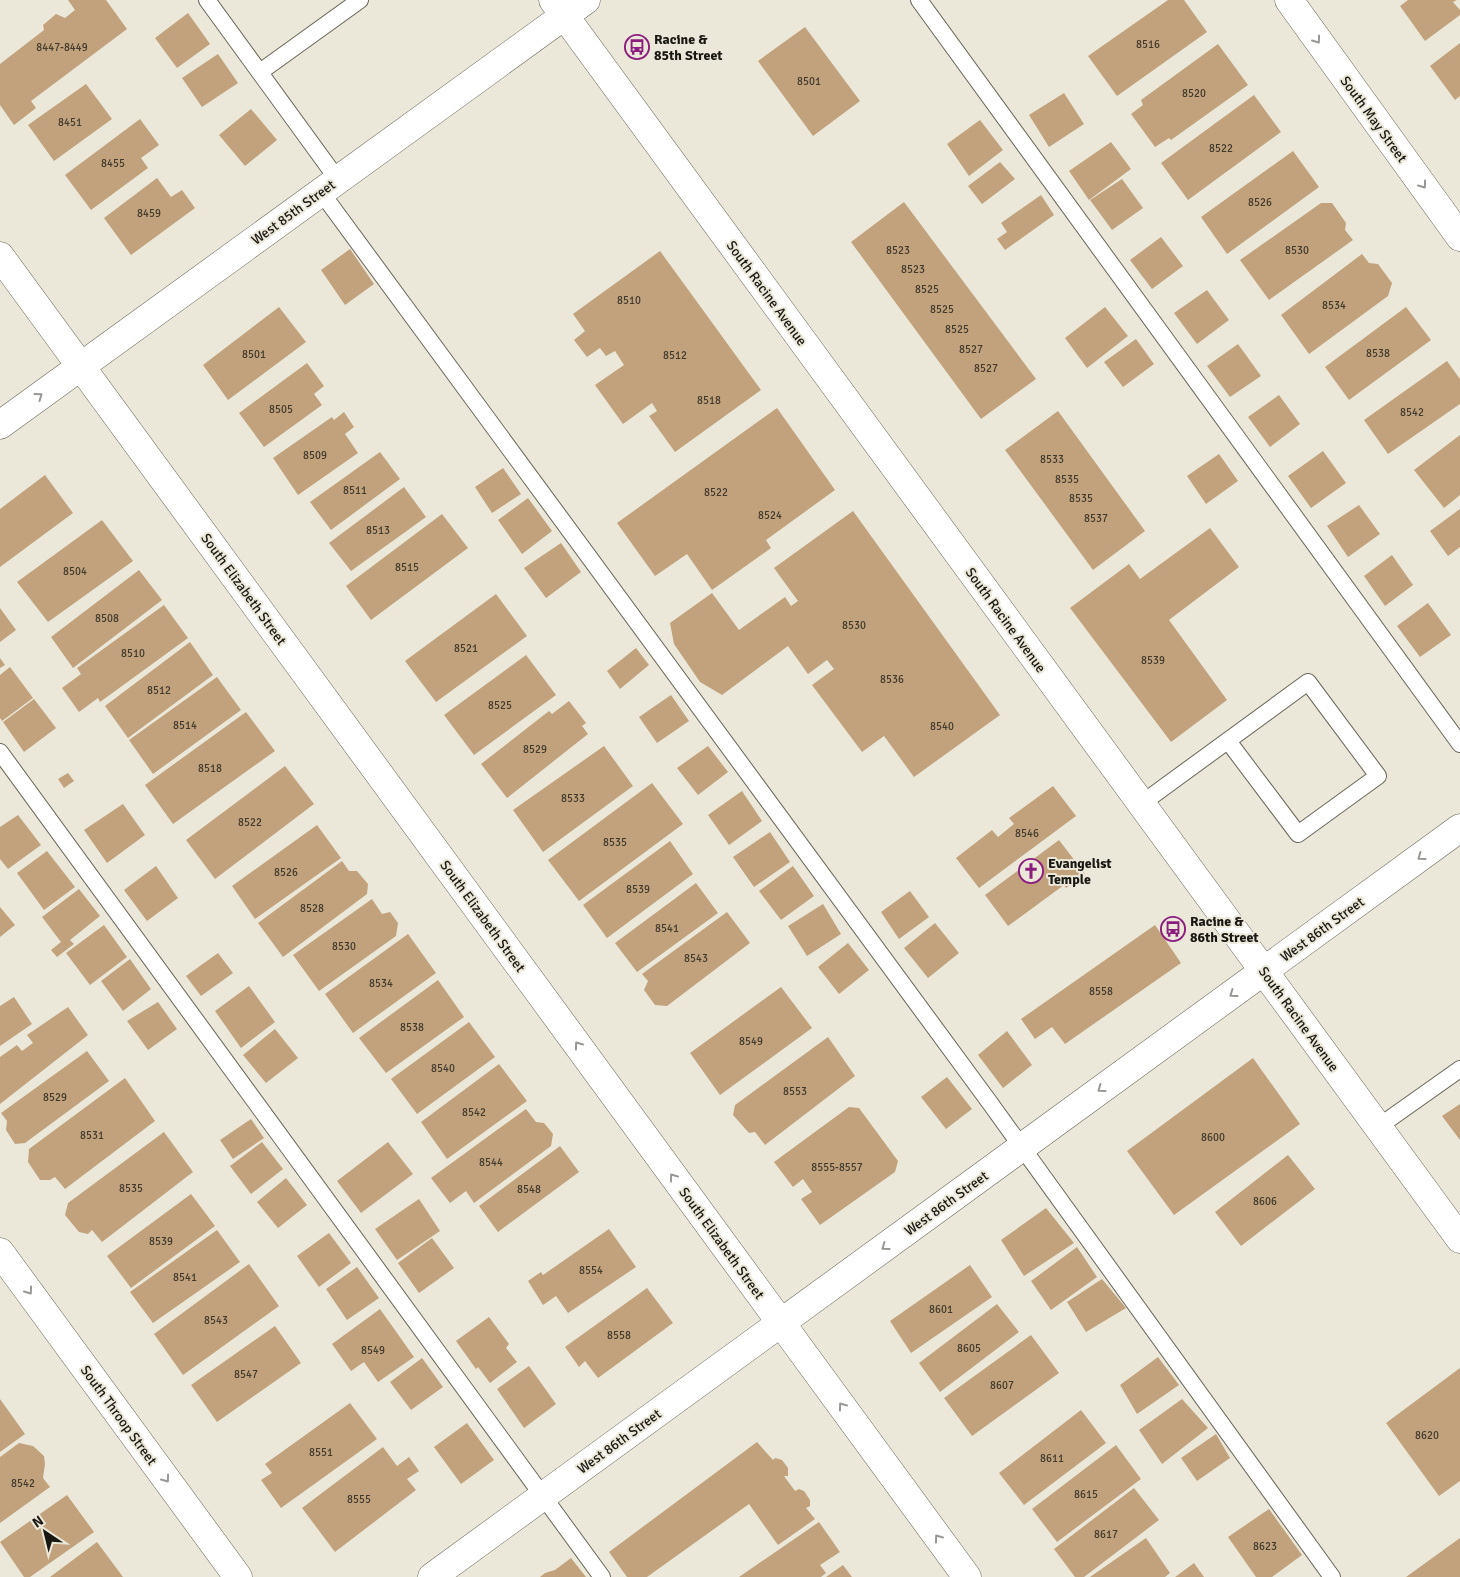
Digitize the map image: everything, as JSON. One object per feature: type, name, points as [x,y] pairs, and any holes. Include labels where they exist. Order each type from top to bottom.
[{"type":"street","name":"West 85th Street","points":[[0,425],[330,186],[558,8],[586,0]]},
{"type":"street","name":"South May Street","points":[[1289,0],[1460,237]]},
{"type":"street","name":"South Racine Avenue","points":[[558,8],[1460,1239]]},
{"type":"street","name":"South Elizabeth Street","points":[[0,256],[967,1577]]},
{"type":"street","name":"West 86th Street","points":[[432,1577],[1460,828]]},
{"type":"street","name":"South Throop Street","points":[[0,1252],[238,1577]]},
{"type":"lane","points":[[207,0],[260,72],[330,186],[1332,1577]]},
{"type":"lane","points":[[260,72],[360,0]]},
{"type":"lane","points":[[919,0],[1460,744]]},
{"type":"lane","points":[[1141,804],[1308,682],[1378,776],[1298,834],[1228,741]]},
{"type":"lane","points":[[0,752],[602,1577]]},
{"type":"lane","points":[[1378,1127],[1460,1069]]},
{"type":"building","points":[[68,0],[106,0],[127,29],[31,101],[36,108],[14,125],[0,105],[0,64],[44,30],[43,25],[56,14],[65,18],[75,10]]},
{"type":"building","points":[[1168,0],[1184,0],[1207,32],[1117,96],[1088,56]]},
{"type":"building","points":[[1408,0],[1457,0],[1453,2],[1460,10],[1460,15],[1425,41],[1400,6]]},
{"type":"building","points":[[188,13],[210,44],[177,68],[155,38]]},
{"type":"building","points":[[805,27],[860,101],[813,136],[758,61]]},
{"type":"building","points":[[1460,43],[1460,96],[1455,100],[1430,66]]},
{"type":"building","points":[[1218,44],[1248,85],[1171,140],[1169,138],[1155,147],[1131,114],[1143,105],[1141,100]]},
{"type":"building","points":[[218,54],[238,83],[202,107],[182,78]]},
{"type":"building","points":[[86,84],[112,119],[54,161],[28,125]]},
{"type":"building","points":[[1064,93],[1084,124],[1049,147],[1029,115]]},
{"type":"building","points":[[1254,95],[1281,132],[1188,200],[1161,163]]},
{"type":"building","points":[[251,109],[277,140],[245,166],[219,135]]},
{"type":"building","points":[[140,119],[159,145],[141,158],[148,168],[91,210],[65,175]]},
{"type":"building","points":[[980,120],[1003,150],[969,176],[947,144]]},
{"type":"building","points":[[1111,142],[1131,169],[1089,200],[1069,171]]},
{"type":"building","points":[[1293,151],[1319,187],[1227,254],[1201,217]]},
{"type":"building","points":[[1000,162],[1015,179],[982,204],[968,186]]},
{"type":"building","points":[[157,178],[171,197],[182,190],[195,208],[131,255],[104,218]]},
{"type":"building","points":[[1122,179],[1143,208],[1112,230],[1090,200]]},
{"type":"building","points":[[1041,195],[1054,215],[1005,250],[997,239],[1007,232],[1001,223]]},
{"type":"building","points":[[904,202],[1036,379],[981,419],[851,242]]},
{"type":"building","points":[[1321,203],[1332,203],[1346,223],[1345,230],[1353,240],[1269,300],[1240,260]]},
{"type":"building","points":[[1161,237],[1183,266],[1152,289],[1130,260]]},
{"type":"building","points":[[350,249],[374,284],[345,305],[321,270]]},
{"type":"building","points":[[660,251],[761,390],[675,452],[649,416],[657,411],[652,403],[623,424],[595,385],[624,365],[615,351],[606,356],[600,348],[587,357],[574,340],[585,331],[573,314]]},
{"type":"building","points":[[1362,254],[1369,263],[1378,264],[1392,283],[1388,296],[1309,354],[1281,315]]},
{"type":"building","points":[[1207,290],[1229,320],[1197,344],[1174,313]]},
{"type":"building","points":[[279,307],[306,342],[228,400],[203,365]]},
{"type":"building","points":[[1105,307],[1128,336],[1087,368],[1065,338]]},
{"type":"building","points":[[1406,307],[1431,340],[1349,400],[1325,367]]},
{"type":"building","points":[[1136,339],[1154,364],[1123,387],[1104,362]]},
{"type":"building","points":[[1238,344],[1261,376],[1230,397],[1207,366]]},
{"type":"building","points":[[1447,361],[1460,379],[1460,404],[1388,454],[1364,420]]},
{"type":"building","points":[[307,363],[324,386],[314,394],[322,405],[264,447],[239,413]]},
{"type":"building","points":[[1279,395],[1300,424],[1270,447],[1248,417]]},
{"type":"building","points":[[777,408],[835,490],[766,540],[771,548],[712,590],[687,554],[655,576],[617,523]]},
{"type":"building","points":[[1058,411],[1145,531],[1093,570],[1005,450]]},
{"type":"building","points":[[344,412],[354,427],[345,434],[358,453],[298,495],[273,458],[332,417],[334,420]]},
{"type":"building","points":[[1460,435],[1460,495],[1444,508],[1414,470]]},
{"type":"building","points":[[1323,451],[1346,483],[1311,508],[1288,476]]},
{"type":"building","points":[[380,452],[400,479],[331,530],[310,502]]},
{"type":"building","points":[[1219,454],[1238,481],[1206,504],[1187,476]]},
{"type":"building","points":[[503,468],[521,494],[492,513],[475,487]]},
{"type":"building","points":[[45,475],[73,513],[0,567],[0,509]]},
{"type":"building","points":[[404,487],[426,517],[351,571],[329,543]]},
{"type":"building","points":[[528,498],[552,531],[522,554],[498,520]]},
{"type":"building","points":[[1359,505],[1380,534],[1348,557],[1327,526]]},
{"type":"building","points":[[1460,509],[1460,547],[1448,556],[1430,531]]},
{"type":"building","points":[[853,511],[1000,715],[914,777],[884,736],[862,752],[812,685],[834,669],[827,660],[808,674],[788,646],[722,695],[700,682],[674,644],[670,623],[712,593],[739,630],[785,597],[791,606],[798,601],[774,568]]},
{"type":"building","points":[[442,514],[468,548],[371,620],[346,586]]},
{"type":"building","points":[[102,520],[133,561],[48,622],[17,582]]},
{"type":"building","points":[[1210,528],[1239,567],[1169,620],[1227,700],[1171,742],[1070,608],[1129,564],[1140,579]]},
{"type":"building","points":[[561,543],[581,572],[546,598],[524,568]]},
{"type":"building","points":[[1392,555],[1413,585],[1385,606],[1364,576]]},
{"type":"building","points":[[139,570],[162,600],[73,668],[51,637]]},
{"type":"building","points":[[496,594],[527,636],[436,702],[405,661]]},
{"type":"building","points":[[1428,603],[1451,635],[1420,657],[1397,626]]},
{"type":"building","points":[[164,605],[188,638],[100,702],[98,698],[79,712],[62,688],[81,674],[77,668]]},
{"type":"building","points":[[0,608],[16,630],[0,642]]},
{"type":"building","points":[[190,642],[213,675],[128,738],[105,706]]},
{"type":"building","points":[[636,648],[649,665],[620,689],[607,671]]},
{"type":"building","points":[[526,655],[556,695],[474,755],[444,715]]},
{"type":"building","points":[[0,658],[5,665],[0,668]]},
{"type":"building","points":[[10,667],[33,698],[2,721],[0,718],[0,675]]},
{"type":"building","points":[[217,677],[241,710],[153,774],[129,740]]},
{"type":"building","points":[[671,695],[689,721],[657,743],[639,717]]},
{"type":"building","points":[[34,699],[56,728],[24,752],[3,722]]},
{"type":"building","points":[[569,701],[586,723],[582,726],[588,734],[507,798],[481,764],[549,711],[552,714]]},
{"type":"building","points":[[246,712],[275,751],[173,824],[145,785]]},
{"type":"building","points":[[604,746],[633,786],[543,852],[513,810]]},
{"type":"building","points":[[708,746],[728,772],[698,795],[677,768]]},
{"type":"building","points":[[285,766],[314,804],[215,879],[186,840]]},
{"type":"building","points":[[68,773],[74,781],[64,788],[58,779]]},
{"type":"building","points":[[652,783],[683,824],[579,901],[548,860]]},
{"type":"building","points":[[1053,786],[1076,816],[979,888],[956,858],[992,830],[998,837],[1014,824],[1009,818]]},
{"type":"building","points":[[742,791],[762,821],[729,845],[708,815]]},
{"type":"building","points":[[123,804],[145,835],[107,863],[84,830]]},
{"type":"building","points":[[18,815],[41,845],[8,869],[0,859],[0,827]]},
{"type":"building","points":[[317,825],[341,858],[255,919],[232,886]]},
{"type":"building","points":[[770,832],[790,862],[754,887],[733,857]]},
{"type":"building","points":[[1059,840],[1085,874],[1066,888],[1064,885],[1008,926],[985,895]]},
{"type":"building","points":[[670,841],[693,874],[607,938],[583,905]]},
{"type":"building","points":[[47,851],[75,887],[44,910],[17,873]]},
{"type":"building","points":[[342,861],[349,871],[357,871],[368,884],[367,894],[283,957],[258,923]]},
{"type":"building","points":[[156,866],[178,898],[147,921],[124,890]]},
{"type":"building","points":[[793,866],[814,896],[781,920],[759,891]]},
{"type":"building","points":[[696,883],[718,913],[637,972],[615,943]]},
{"type":"building","points":[[79,889],[100,916],[70,940],[74,944],[57,957],[51,950],[61,942],[42,917]]},
{"type":"building","points":[[910,891],[929,917],[899,939],[881,912]]},
{"type":"building","points":[[372,899],[382,914],[390,912],[398,923],[396,936],[319,991],[293,955]]},
{"type":"building","points":[[823,904],[841,934],[807,956],[788,926]]},
{"type":"building","points":[[0,907],[15,925],[0,937]]},
{"type":"building","points":[[727,912],[750,943],[667,1006],[655,1005],[644,990],[648,981],[642,974]]},
{"type":"building","points":[[935,923],[959,953],[928,978],[904,948]]},
{"type":"building","points":[[104,925],[127,957],[90,985],[66,953]]},
{"type":"building","points":[[1155,925],[1181,963],[1065,1044],[1052,1027],[1035,1039],[1021,1019]]},
{"type":"building","points":[[408,934],[436,973],[353,1033],[325,994]]},
{"type":"building","points":[[848,943],[869,970],[839,994],[818,967]]},
{"type":"building","points":[[218,953],[233,973],[201,996],[186,976]]},
{"type":"building","points":[[130,959],[151,989],[123,1011],[101,981]]},
{"type":"building","points":[[438,980],[464,1017],[386,1073],[359,1038]]},
{"type":"building","points":[[249,986],[275,1022],[241,1048],[215,1011]]},
{"type":"building","points":[[781,987],[812,1028],[720,1095],[690,1053]]},
{"type":"building","points":[[14,997],[32,1024],[0,1046],[0,1006]]},
{"type":"building","points":[[158,1002],[177,1029],[148,1050],[127,1021]]},
{"type":"building","points":[[68,1007],[88,1035],[0,1104],[0,1057],[17,1045],[22,1051],[33,1043],[27,1035]]},
{"type":"building","points":[[469,1022],[495,1057],[417,1114],[391,1079]]},
{"type":"building","points":[[275,1029],[298,1058],[266,1083],[243,1055]]},
{"type":"building","points":[[1007,1031],[1032,1065],[1003,1088],[978,1055]]},
{"type":"building","points":[[828,1037],[855,1076],[765,1145],[755,1132],[749,1133],[733,1115],[735,1105]]},
{"type":"building","points":[[87,1051],[109,1081],[25,1143],[15,1144],[6,1130],[7,1121],[1,1113]]},
{"type":"building","points":[[1253,1058],[1300,1124],[1174,1215],[1127,1151]]},
{"type":"building","points":[[499,1064],[527,1101],[447,1159],[421,1122]]},
{"type":"building","points":[[947,1077],[972,1109],[946,1129],[921,1097]]},
{"type":"building","points":[[125,1078],[155,1121],[65,1189],[55,1177],[50,1180],[40,1180],[28,1162],[29,1149]]},
{"type":"building","points":[[1460,1104],[1460,1140],[1442,1116]]},
{"type":"building","points":[[849,1107],[859,1108],[898,1161],[895,1172],[820,1225],[801,1199],[812,1192],[803,1179],[793,1187],[774,1162]]},
{"type":"building","points":[[526,1109],[536,1122],[544,1123],[553,1134],[551,1146],[474,1203],[466,1191],[450,1203],[431,1178]]},
{"type":"building","points":[[251,1119],[264,1138],[233,1159],[220,1140]]},
{"type":"building","points":[[164,1132],[193,1172],[102,1242],[92,1230],[88,1234],[79,1232],[65,1215],[68,1203]]},
{"type":"building","points":[[262,1142],[283,1169],[251,1194],[230,1166]]},
{"type":"building","points":[[388,1142],[413,1174],[361,1213],[337,1181]]},
{"type":"building","points":[[560,1146],[579,1172],[498,1232],[479,1206]]},
{"type":"building","points":[[1288,1155],[1315,1189],[1241,1246],[1215,1212]]},
{"type":"building","points":[[286,1178],[307,1205],[278,1228],[257,1202]]},
{"type":"building","points":[[191,1194],[215,1226],[131,1288],[107,1256]]},
{"type":"building","points":[[419,1199],[440,1231],[397,1260],[375,1229]]},
{"type":"building","points":[[1046,1208],[1074,1243],[1024,1276],[1001,1240]]},
{"type":"building","points":[[609,1229],[636,1267],[568,1313],[556,1296],[543,1305],[528,1281],[541,1272],[543,1275]]},
{"type":"building","points":[[217,1230],[240,1262],[153,1323],[130,1292]]},
{"type":"building","points":[[329,1233],[351,1263],[319,1287],[297,1256]]},
{"type":"building","points":[[432,1238],[454,1268],[419,1293],[398,1263]]},
{"type":"building","points":[[1077,1247],[1097,1277],[1051,1310],[1031,1281]]},
{"type":"building","points":[[249,1264],[279,1306],[183,1375],[154,1334]]},
{"type":"building","points":[[970,1265],[992,1297],[911,1353],[890,1321]]},
{"type":"building","points":[[357,1267],[379,1298],[347,1320],[326,1289]]},
{"type":"building","points":[[1102,1279],[1126,1308],[1086,1332],[1067,1302]]},
{"type":"building","points":[[647,1288],[673,1323],[598,1378],[585,1361],[579,1367],[565,1347]]},
{"type":"building","points":[[997,1304],[1019,1332],[940,1392],[919,1363]]},
{"type":"building","points":[[380,1309],[414,1357],[378,1382],[364,1362],[351,1371],[332,1344]]},
{"type":"building","points":[[489,1317],[509,1344],[506,1348],[517,1362],[490,1383],[478,1367],[476,1369],[456,1341]]},
{"type":"building","points":[[275,1326],[301,1363],[217,1422],[191,1385]]},
{"type":"building","points":[[1031,1335],[1059,1373],[972,1436],[944,1398]]},
{"type":"building","points":[[1158,1357],[1179,1385],[1137,1414],[1120,1385]]},
{"type":"building","points":[[422,1358],[443,1387],[411,1410],[390,1382]]},
{"type":"building","points":[[529,1366],[556,1404],[524,1428],[497,1389]]},
{"type":"building","points":[[1460,1368],[1460,1481],[1439,1496],[1386,1423]]},
{"type":"building","points":[[0,1399],[25,1434],[0,1452]]},
{"type":"building","points":[[1182,1399],[1208,1428],[1162,1464],[1139,1430]]},
{"type":"building","points":[[350,1403],[377,1439],[281,1508],[261,1480],[272,1473],[265,1464]]},
{"type":"building","points":[[1081,1410],[1106,1443],[1024,1505],[999,1473]]},
{"type":"building","points":[[467,1423],[494,1460],[461,1484],[434,1447]]},
{"type":"building","points":[[1216,1434],[1230,1458],[1197,1481],[1181,1458]]},
{"type":"building","points":[[757,1442],[773,1460],[775,1458],[782,1460],[788,1468],[788,1476],[784,1476],[795,1491],[799,1489],[804,1491],[810,1500],[810,1506],[806,1508],[815,1519],[778,1545],[749,1504],[647,1577],[627,1577],[609,1552]]},
{"type":"building","points":[[19,1443],[33,1446],[44,1456],[43,1478],[50,1487],[0,1523],[0,1457]]},
{"type":"building","points":[[1116,1445],[1141,1479],[1057,1542],[1032,1509]]},
{"type":"building","points":[[383,1447],[397,1466],[409,1457],[419,1471],[407,1479],[416,1490],[335,1552],[302,1508]]},
{"type":"building","points":[[1134,1488],[1159,1520],[1084,1577],[1075,1577],[1054,1549]]},
{"type":"building","points":[[67,1495],[94,1532],[30,1577],[24,1577],[0,1542]]},
{"type":"building","points":[[1269,1509],[1302,1555],[1272,1577],[1256,1577],[1228,1537]]},
{"type":"building","points":[[819,1522],[840,1552],[820,1565],[826,1573],[821,1577],[739,1577]]},
{"type":"building","points":[[1146,1538],[1170,1573],[1165,1577],[1090,1577]]},
{"type":"building","points":[[1460,1538],[1460,1577],[1406,1577]]},
{"type":"building","points":[[97,1542],[123,1577],[50,1577]]},
{"type":"building","points":[[571,1558],[586,1577],[540,1577],[545,1573],[555,1570]]},
{"type":"building","points":[[1194,1563],[1204,1577],[1175,1577]]},
{"type":"building","points":[[843,1565],[852,1577],[826,1577]]},
{"type":"place","name":"Racine & 85th Street","points":[[637,47]]},
{"type":"place","name":"Evangelist Temple","points":[[1031,871]]},
{"type":"place","name":"Racine & 86th Street","points":[[1173,929]]}]
